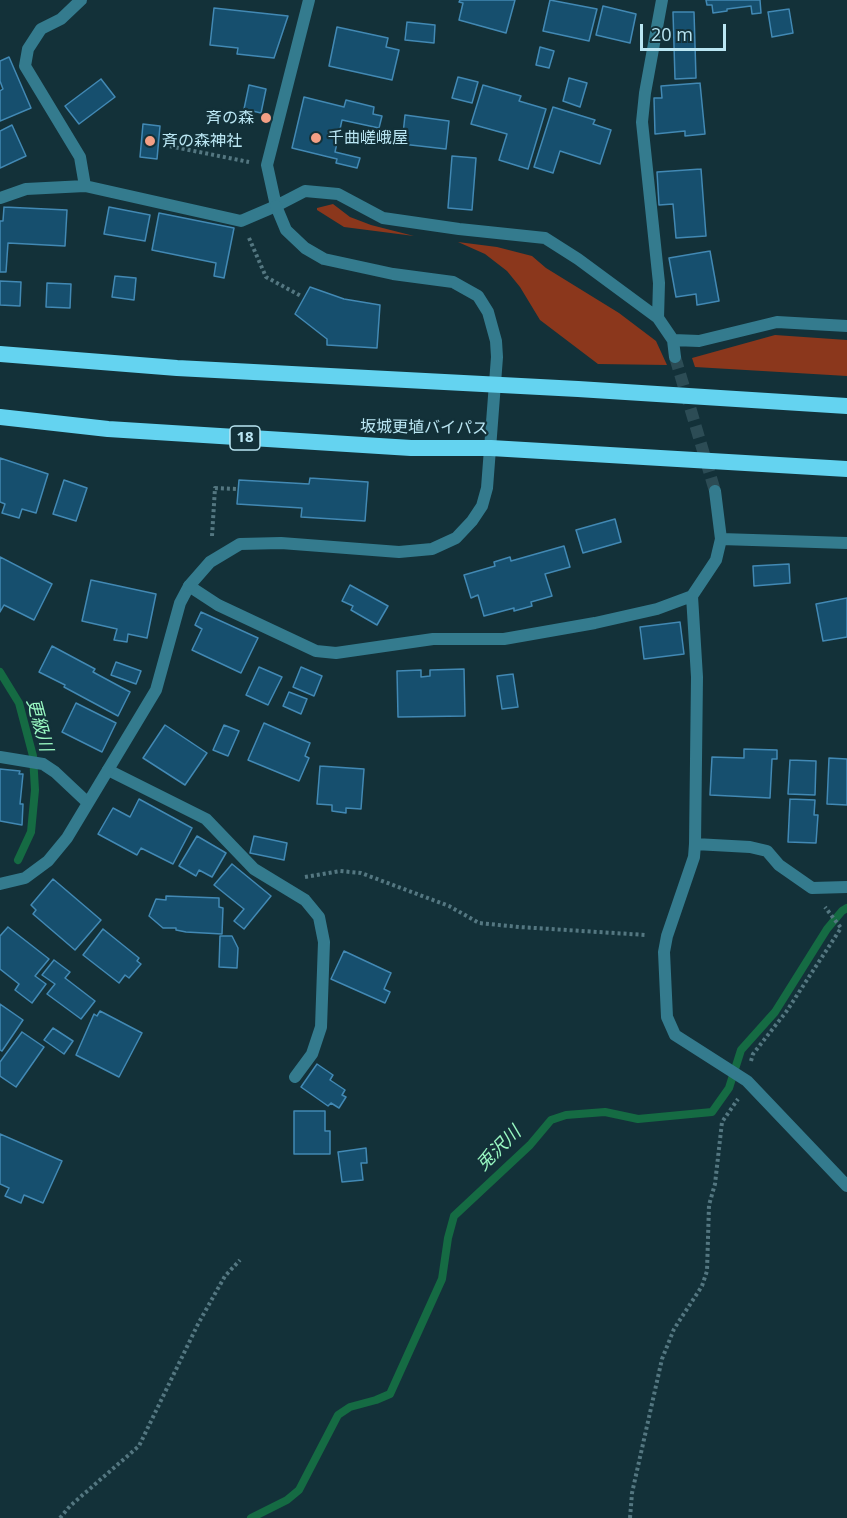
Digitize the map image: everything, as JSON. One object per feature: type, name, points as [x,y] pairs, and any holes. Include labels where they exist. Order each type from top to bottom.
[{"type":"highway","points":[[0,354],[177,368],[847,405]]},
{"type":"highway","name":"坂城更埴バイパス","points":[[0,417],[108,429],[387,447],[491,448],[847,469]]},
{"type":"street","points":[[81,0],[61,19],[40,29],[28,49],[25,66],[80,157],[85,186]]},
{"type":"street","points":[[0,884],[25,878],[48,861],[67,838],[156,690],[180,603],[189,586],[210,562],[240,544],[281,543],[399,552],[432,549],[456,538],[472,522],[482,506],[487,488],[491,448],[496,342],[488,312],[478,296],[453,282],[393,274],[324,259],[305,248],[286,230],[276,206],[267,165],[309,0]]},
{"type":"street","points":[[658,318],[659,283],[642,122],[662,0]]},
{"type":"street","points":[[0,198],[26,189],[85,186],[241,220],[305,191],[338,194],[383,218],[545,238],[578,259],[658,318],[674,340],[675,357]]},
{"type":"street","points":[[674,340],[699,341],[777,322],[847,326]]},
{"type":"street","points":[[189,586],[218,605],[316,651],[336,653],[433,639],[504,639],[595,623],[657,609],[692,596],[716,560],[721,539],[715,491]]},
{"type":"street","points":[[721,539],[847,543]]},
{"type":"street","points":[[692,596],[697,677],[695,844],[694,857],[667,936],[664,952],[667,1017],[675,1035],[743,1079],[847,1186]]},
{"type":"street","points":[[0,757],[43,764],[55,772],[88,803]]},
{"type":"street","points":[[108,771],[206,819],[254,869],[305,900],[319,918],[324,942],[321,1027],[312,1054],[295,1077]]},
{"type":"street","points":[[695,844],[750,847],[767,851],[779,865],[812,888],[847,887]]},
{"type":"path","points":[[164,145],[253,163]]},
{"type":"path","points":[[210,562],[215,488],[237,489]]},
{"type":"path","points":[[283,885],[292,880],[340,871],[361,873],[449,906],[479,923],[667,936]]},
{"type":"path","points":[[630,1518],[632,1493],[662,1359],[674,1329],[702,1286],[707,1270],[708,1205],[715,1184],[722,1122],[753,1054],[786,1012],[841,928],[828,912]]},
{"type":"path","points":[[60,1518],[70,1506],[139,1446],[198,1324],[225,1276],[240,1260]]},
{"type":"shaded area","points":[[333,204],[350,217],[414,236],[344,227],[317,210],[317,208]]},
{"type":"shaded area","points":[[458,242],[497,247],[532,256],[546,268],[619,313],[656,341],[667,365],[598,364],[540,320],[520,287],[507,271],[485,254]]},
{"type":"shaded area","points":[[775,335],[847,340],[847,376],[695,367],[692,358]]},
{"type":"building","points":[[460,0],[515,0],[506,33],[459,20],[463,3],[459,2]]},
{"type":"building","points":[[550,0],[597,9],[589,41],[543,31]]},
{"type":"building","points":[[706,0],[760,0],[761,13],[752,14],[751,6],[713,13],[712,5],[707,5]]},
{"type":"building","points":[[603,6],[636,14],[630,43],[596,35]]},
{"type":"building","points":[[214,8],[288,16],[274,58],[237,54],[238,48],[210,45]]},
{"type":"building","points":[[789,9],[793,33],[772,37],[768,12]]},
{"type":"building","points":[[673,12],[694,12],[696,78],[675,79]]},
{"type":"building","points":[[407,22],[435,25],[434,43],[405,40]]},
{"type":"building","points":[[337,27],[388,38],[386,47],[399,50],[392,80],[329,66]]},
{"type":"building","points":[[540,47],[554,51],[549,68],[536,65]]},
{"type":"building","points":[[9,57],[31,108],[0,121],[0,91],[3,89],[0,81],[0,61]]},
{"type":"building","points":[[458,77],[478,82],[472,103],[452,98]]},
{"type":"building","points":[[569,78],[587,83],[580,107],[563,101]]},
{"type":"building","points":[[101,79],[115,97],[79,124],[65,106]]},
{"type":"building","points":[[700,83],[705,134],[685,136],[685,131],[655,134],[654,98],[662,98],[661,86]]},
{"type":"building","points":[[249,85],[266,89],[261,113],[244,109]]},
{"type":"building","points":[[483,85],[521,96],[519,101],[546,109],[528,169],[499,160],[507,134],[471,124]]},
{"type":"building","name":"千曲嵯峨屋","points":[[304,97],[344,107],[346,100],[374,107],[373,114],[382,116],[379,128],[342,120],[335,152],[360,158],[357,168],[336,163],[337,159],[292,148]]},
{"type":"building","points":[[553,107],[595,120],[593,124],[611,130],[600,164],[560,151],[553,173],[534,167]]},
{"type":"building","points":[[405,115],[449,121],[446,149],[402,144]]},
{"type":"building","name":"斉の森神社","points":[[143,124],[160,126],[157,159],[140,157]]},
{"type":"building","points":[[12,125],[26,156],[0,168],[0,131]]},
{"type":"building","points":[[452,156],[476,158],[472,210],[448,208]]},
{"type":"building","points":[[701,169],[706,236],[676,238],[673,204],[659,205],[657,172]]},
{"type":"building","points":[[4,207],[67,210],[65,246],[8,243],[6,272],[0,272],[0,221],[3,221]]},
{"type":"building","points":[[109,207],[150,215],[145,241],[104,234]]},
{"type":"building","points":[[159,213],[234,228],[224,278],[214,276],[216,263],[152,250]]},
{"type":"building","points":[[710,251],[719,301],[697,305],[696,294],[676,297],[669,258]]},
{"type":"building","points":[[115,276],[136,278],[134,300],[112,297]]},
{"type":"building","points":[[0,281],[21,282],[20,306],[0,305]]},
{"type":"building","points":[[47,283],[71,284],[70,308],[46,307]]},
{"type":"building","points":[[310,287],[344,299],[380,305],[377,348],[327,345],[327,339],[295,314]]},
{"type":"building","points":[[0,458],[48,474],[36,513],[22,509],[19,518],[2,513],[5,504],[0,502]]},
{"type":"building","points":[[310,478],[368,482],[365,521],[301,517],[302,508],[237,504],[239,480],[309,484]]},
{"type":"building","points":[[64,480],[87,488],[76,521],[53,514]]},
{"type":"building","points":[[615,519],[621,542],[583,553],[576,530]]},
{"type":"building","points":[[564,546],[570,567],[545,574],[552,596],[531,602],[532,606],[484,616],[478,595],[471,598],[464,575],[495,566],[494,562],[510,557],[511,561]]},
{"type":"building","points":[[0,557],[52,584],[34,620],[4,605],[0,612]]},
{"type":"building","points":[[789,564],[790,583],[754,586],[753,566]]},
{"type":"building","points":[[91,580],[156,594],[147,638],[128,634],[127,642],[114,640],[117,629],[82,621]]},
{"type":"building","points":[[350,585],[388,606],[377,625],[351,610],[353,606],[342,601]]},
{"type":"building","points":[[847,598],[847,637],[823,641],[816,604]]},
{"type":"building","points":[[201,612],[258,638],[241,673],[192,650],[202,629],[195,625]]},
{"type":"building","points":[[680,622],[684,654],[644,659],[640,627]]},
{"type":"building","points":[[52,646],[95,669],[93,672],[130,692],[118,716],[39,672]]},
{"type":"building","points":[[116,662],[141,671],[136,684],[111,675]]},
{"type":"building","points":[[259,667],[282,677],[268,705],[246,695]]},
{"type":"building","points":[[301,667],[322,676],[314,696],[293,687]]},
{"type":"building","points":[[464,669],[465,716],[398,717],[397,671],[421,670],[421,677],[430,676],[430,670]]},
{"type":"building","points":[[513,674],[518,707],[502,709],[497,676]]},
{"type":"building","points":[[289,692],[307,699],[301,714],[283,706]]},
{"type":"building","points":[[76,703],[116,723],[102,752],[62,732]]},
{"type":"building","points":[[264,723],[310,743],[305,756],[309,758],[299,781],[248,760]]},
{"type":"building","points":[[165,725],[207,753],[185,785],[143,758]]},
{"type":"building","points":[[224,725],[239,731],[228,756],[213,750]]},
{"type":"building","points":[[744,749],[777,750],[777,759],[772,759],[770,798],[710,795],[712,757],[744,758]]},
{"type":"building","points":[[829,758],[847,759],[847,805],[827,804]]},
{"type":"building","points":[[790,760],[816,761],[815,795],[788,794]]},
{"type":"building","points":[[320,766],[364,769],[361,809],[346,808],[346,813],[332,811],[332,805],[317,804]]},
{"type":"building","points":[[0,769],[20,771],[19,774],[23,774],[20,804],[23,804],[22,825],[0,821]]},
{"type":"building","points":[[139,799],[192,828],[173,864],[141,848],[137,855],[98,834],[113,808],[130,817]]},
{"type":"building","points":[[790,799],[815,800],[814,815],[818,815],[816,843],[788,842]]},
{"type":"building","points":[[197,836],[226,853],[212,877],[199,870],[196,876],[179,866]]},
{"type":"building","points":[[254,836],[287,843],[284,860],[250,853]]},
{"type":"building","points":[[232,864],[271,896],[244,929],[234,921],[244,909],[214,885]]},
{"type":"building","points":[[53,879],[101,920],[75,950],[33,914],[36,910],[31,905]]},
{"type":"building","points":[[166,896],[219,898],[219,907],[223,908],[222,934],[163,928],[149,916],[156,899],[166,900]]},
{"type":"building","points":[[8,927],[49,959],[35,976],[46,984],[32,1003],[15,990],[19,984],[0,969],[0,936]]},
{"type":"building","points":[[103,929],[139,958],[137,961],[141,964],[129,978],[125,975],[119,983],[83,955]]},
{"type":"building","points":[[220,936],[232,936],[238,948],[237,968],[219,967]]},
{"type":"building","points":[[344,951],[391,973],[384,989],[390,992],[385,1003],[331,979]]},
{"type":"building","points":[[54,960],[70,972],[65,978],[95,1001],[81,1019],[47,994],[55,984],[42,975]]},
{"type":"building","points":[[0,1004],[23,1020],[2,1051],[0,1050]]},
{"type":"building","points":[[100,1011],[142,1033],[119,1077],[76,1055],[94,1014],[97,1016]]},
{"type":"building","points":[[53,1028],[73,1041],[64,1054],[44,1040]]},
{"type":"building","points":[[22,1032],[44,1047],[16,1087],[0,1076],[0,1062]]},
{"type":"building","points":[[317,1064],[333,1075],[330,1080],[345,1090],[342,1095],[346,1097],[339,1108],[331,1103],[328,1106],[301,1087]]},
{"type":"building","points":[[294,1111],[325,1111],[325,1131],[330,1131],[330,1154],[294,1154]]},
{"type":"building","points":[[0,1134],[62,1161],[43,1203],[24,1195],[21,1203],[5,1196],[9,1188],[0,1184]]},
{"type":"building","points":[[366,1148],[367,1163],[361,1163],[363,1180],[342,1182],[338,1152]]},
{"type":"waterway","name":"更級川","points":[[0,672],[19,703],[33,756],[35,790],[31,832],[18,860]]},
{"type":"waterway","name":"兎沢川","points":[[251,1518],[287,1500],[299,1490],[338,1415],[350,1407],[390,1394],[442,1279],[454,1216],[530,1145],[551,1120],[566,1115],[605,1112],[638,1119],[712,1112],[729,1088],[741,1050],[775,1012],[827,929],[847,908]]},
{"type":"tunnel","points":[[675,357],[715,491]]},
{"type":"place","name":"斉の森","points":[[266,118]]},
{"type":"place","name":"千曲嵯峨屋","points":[[316,138]]},
{"type":"place","name":"斉の森神社","points":[[150,141]]}]
